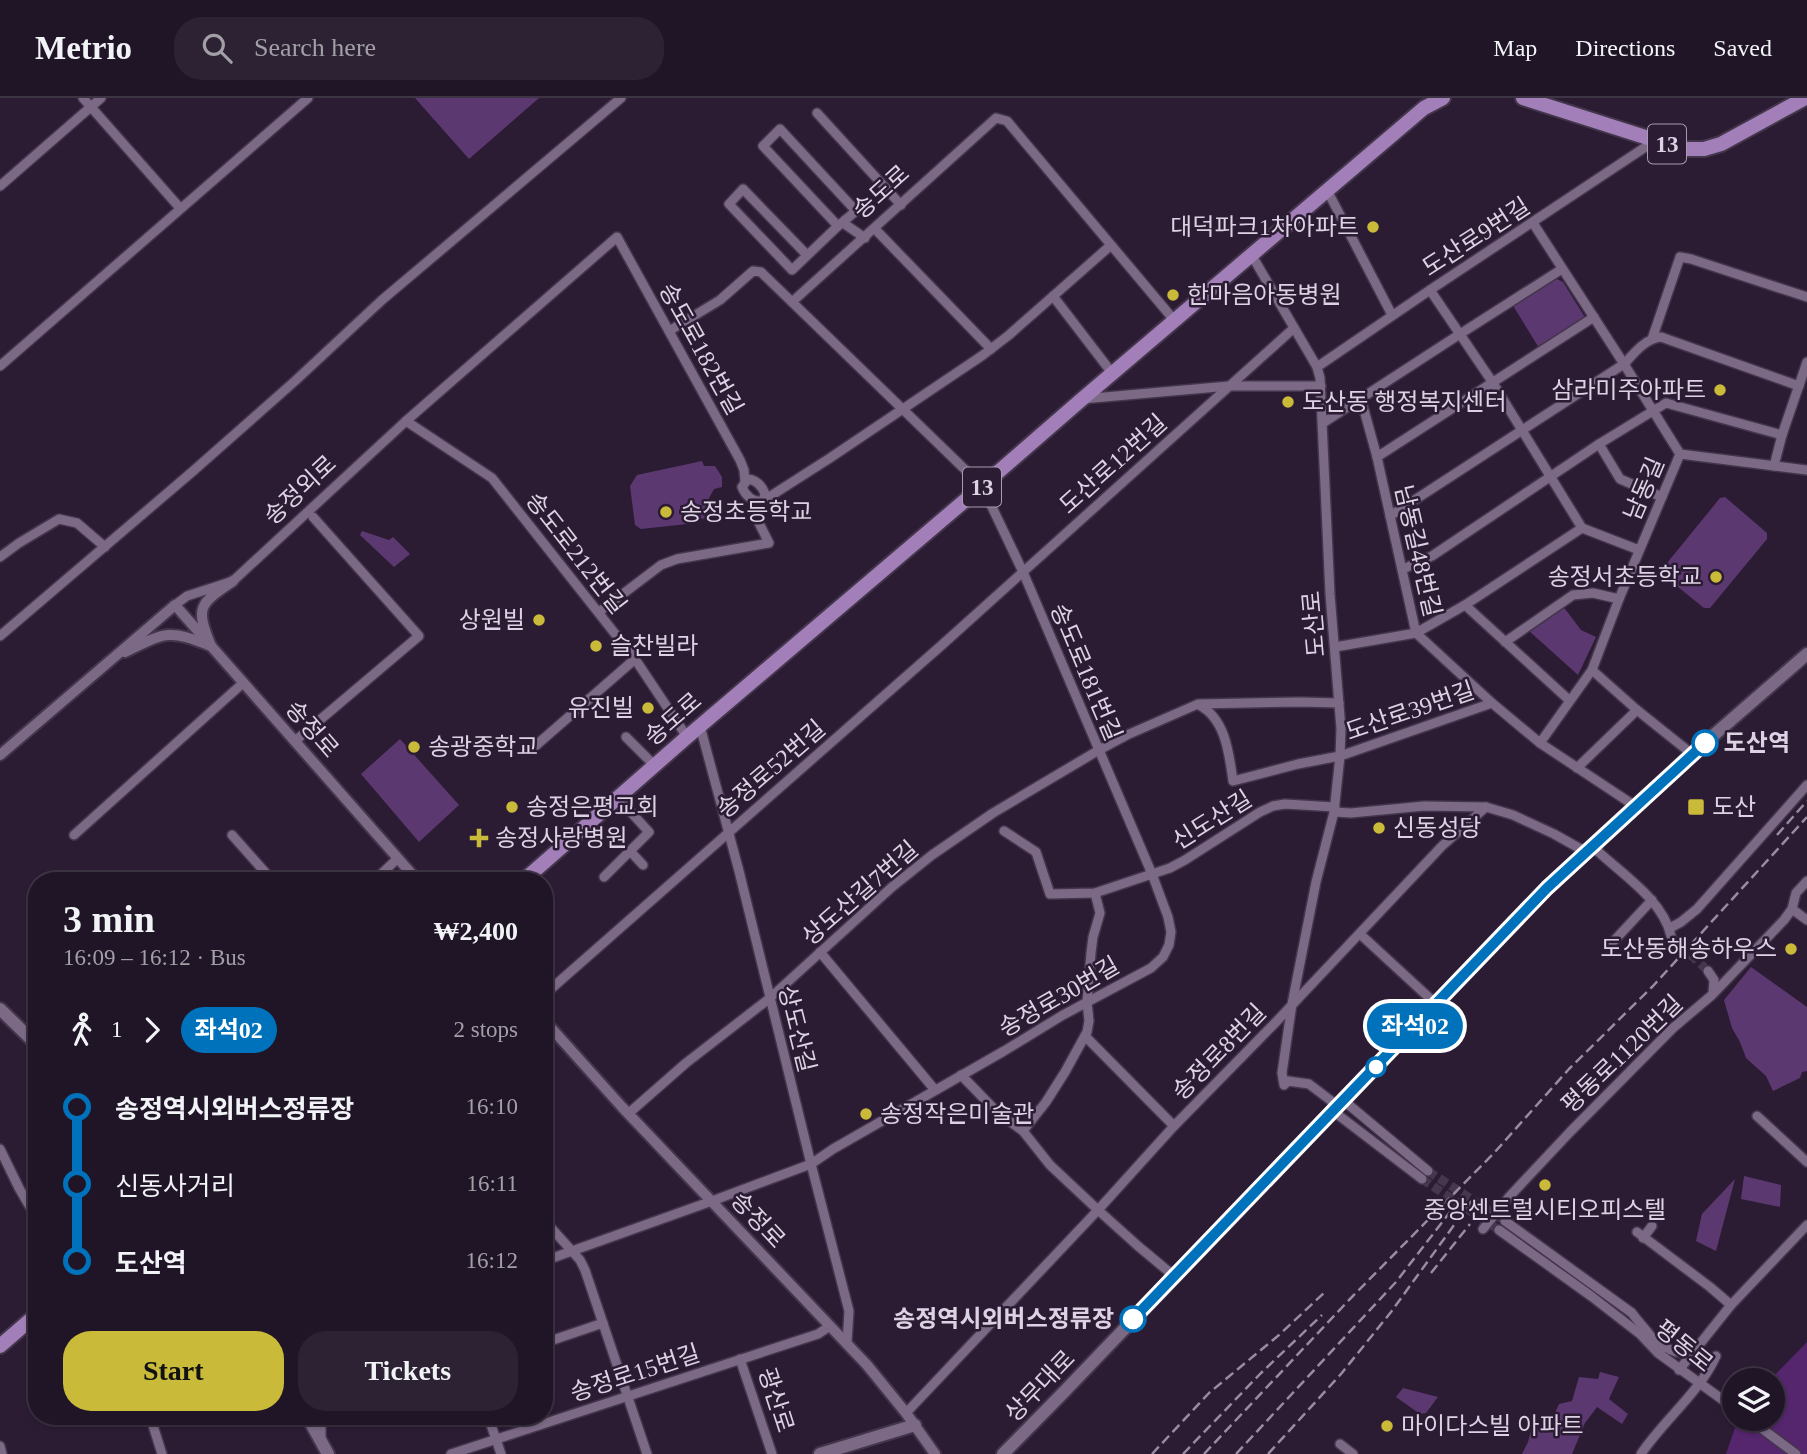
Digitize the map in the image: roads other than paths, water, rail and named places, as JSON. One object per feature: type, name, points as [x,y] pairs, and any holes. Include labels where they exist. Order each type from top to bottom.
[{"type":"main road","name":"송도로","points":[[533,872],[654,765],[1326,190],[1424,108],[1443,98]]},
{"type":"main road","name":"13","points":[[1522,98],[1685,149],[1704,149],[1721,144],[1805,98]]},
{"type":"main road","name":"상무대로","points":[[1003,1454],[1547,888],[1692,754],[1807,654]]},
{"type":"main road","points":[[0,1009],[28,1036]]},
{"type":"main road","points":[[0,1346],[28,1322]]},
{"type":"main road","points":[[312,1425],[328,1454]]},
{"type":"main road","name":"광산로","points":[[820,1454],[915,1425]]},
{"type":"street","points":[[83,98],[180,208]]},
{"type":"street","points":[[0,186],[101,98]]},
{"type":"street","points":[[0,366],[308,98]]},
{"type":"street","points":[[1,634],[295,381],[382,300],[621,98]]},
{"type":"street","points":[[817,113],[901,205]]},
{"type":"street","name":"송도로","points":[[792,302],[996,118],[1007,121],[1174,320]]},
{"type":"street","points":[[807,255],[743,189],[729,204],[792,270],[841,223],[856,211],[780,130],[763,146],[841,223],[865,238]]},
{"type":"street","name":"도산로9번길","points":[[1317,367],[1656,140]]},
{"type":"street","points":[[1326,190],[1392,315]]},
{"type":"street","name":"남동길","points":[[1532,223],[1680,454],[1592,670],[1540,743]]},
{"type":"street","points":[[875,229],[991,349]]},
{"type":"street","name":"송도로182번길","points":[[617,237],[740,460],[745,482]]},
{"type":"street","name":"송정외로","points":[[0,755],[187,596],[233,581],[406,421],[617,237]]},
{"type":"street","points":[[598,612],[661,565],[677,559],[769,543],[755,515],[762,499],[763,489],[755,481],[748,479],[742,487],[745,493],[751,498],[762,499],[820,464],[991,349],[1110,246]]},
{"type":"street","name":"도산로","points":[[1251,254],[1317,367],[1321,386],[1330,588],[1341,729],[1340,756],[1334,810],[1316,881],[1292,1004],[1282,1073],[1284,1085],[1288,1081],[1309,1084],[1338,1106]]},
{"type":"street","points":[[1652,339],[1680,257],[1807,297]]},
{"type":"street","points":[[1323,423],[1562,269]]},
{"type":"street","points":[[669,331],[713,304],[753,271],[761,272],[982,486]]},
{"type":"street","points":[[1430,290],[1493,383],[1583,528],[1639,550]]},
{"type":"street","points":[[1053,296],[1112,373]]},
{"type":"street","points":[[1377,457],[1594,317]]},
{"type":"street","points":[[1229,386],[1294,328]]},
{"type":"street","points":[[1390,516],[1624,364],[1652,339],[1661,337],[1798,386]]},
{"type":"street","points":[[1774,466],[1807,362]]},
{"type":"street","name":"도산로12번길","points":[[1023,572],[1229,386]]},
{"type":"street","name":"도산로12번길","points":[[1081,400],[1229,386],[1321,386]]},
{"type":"street","name":"남동길48번길","points":[[1361,399],[1377,457],[1416,633],[1492,703],[1540,743],[1577,768]]},
{"type":"street","points":[[1403,569],[1432,556],[1599,444],[1667,403],[1782,435]]},
{"type":"street","name":"송도로212번길","points":[[406,421],[492,478],[635,659],[687,737]]},
{"type":"street","points":[[1599,444],[1620,479],[1662,497]]},
{"type":"street","points":[[1680,454],[1807,470]]},
{"type":"street","name":"송도로181번길","points":[[982,486],[1023,572],[1152,874],[1168,918],[1171,932],[1169,945]]},
{"type":"street","points":[[295,741],[419,636],[313,517]]},
{"type":"street","points":[[0,557],[59,519],[77,523],[105,547]]},
{"type":"street","points":[[1335,647],[1416,633],[1465,605],[1583,528]]},
{"type":"street","name":"송정로52번길","points":[[553,987],[1023,572]]},
{"type":"street","points":[[211,646],[201,620],[204,605],[211,595],[233,581]]},
{"type":"street","points":[[1505,642],[1573,595],[1593,593],[1619,599]]},
{"type":"street","name":"송정로","points":[[175,605],[410,872]]},
{"type":"street","points":[[1465,605],[1569,700]]},
{"type":"street","points":[[113,657],[163,635],[178,634],[211,646]]},
{"type":"street","points":[[533,748],[635,659]]},
{"type":"street","points":[[1592,670],[1692,754]]},
{"type":"street","points":[[74,835],[243,683]]},
{"type":"street","points":[[1198,704],[1339,703]]},
{"type":"street","name":"도산로39번길","points":[[1198,704],[1212,713],[1223,732],[1234,781],[1340,756],[1492,703]]},
{"type":"street","name":"상도산길7번길","points":[[629,1113],[686,1063],[770,999],[892,887],[946,844],[1098,750],[1198,704]]},
{"type":"street","points":[[1635,806],[1577,768],[1637,710]]},
{"type":"street","name":"상도산길","points":[[700,726],[849,1311],[847,1342]]},
{"type":"street","points":[[626,737],[654,765]]},
{"type":"street","name":"신도산길","points":[[1152,874],[1185,860],[1273,806],[1285,804],[1351,813],[1424,806],[1486,807],[1513,815],[1589,849],[1652,900],[1662,912],[1670,932],[1697,909],[1807,785]]},
{"type":"street","points":[[604,877],[649,832],[617,797]]},
{"type":"street","points":[[1292,1004],[1442,846],[1486,807]]},
{"type":"street","points":[[1004,831],[1036,852],[1050,894],[1095,893],[1152,874]]},
{"type":"street","points":[[232,835],[265,872]]},
{"type":"street","points":[[630,851],[643,865]]},
{"type":"street","points":[[383,872],[398,858]]},
{"type":"street","name":"평동로1120번길","points":[[1483,1229],[1570,1132],[1672,1028],[1713,995],[1784,920],[1792,909],[1796,893],[1807,881]]},
{"type":"street","points":[[1023,1131],[1046,1102],[1085,1037],[1089,1021],[1087,1002],[1093,937],[1100,913],[1095,893]]},
{"type":"street","points":[[1610,945],[1652,900]]},
{"type":"street","points":[[1792,909],[1807,920]]},
{"type":"street","points":[[1360,933],[1436,1004]]},
{"type":"street","name":"송정로30번길","points":[[553,1258],[811,1164],[1159,962],[1169,945]]},
{"type":"street","points":[[820,952],[935,1090]]},
{"type":"street","points":[[1708,971],[1714,980],[1713,995]]},
{"type":"street","name":"송정로8번길","points":[[906,1413],[1292,1004]]},
{"type":"street","name":"송정로","points":[[553,1030],[884,1383],[935,1454]]},
{"type":"street","name":"송정로8번길","points":[[1085,1037],[1174,1126]]},
{"type":"street","points":[[961,1075],[997,1112],[1023,1131],[1050,1165],[1174,1276]]},
{"type":"street","points":[[1338,1106],[1425,1175],[1338,1106]]},
{"type":"street","points":[[1757,1116],[1807,1162]]},
{"type":"street","points":[[0,1149],[28,1204]]},
{"type":"street","name":"평동로","points":[[1505,1222],[1632,1313],[1654,1338],[1655,1345],[1680,1368]]},
{"type":"street","points":[[1680,1368],[1731,1305],[1807,1225]]},
{"type":"street","points":[[1653,1226],[1640,1235],[1731,1305]]},
{"type":"street","points":[[553,1230],[573,1251],[585,1270],[647,1454]]},
{"type":"street","name":"평동로","points":[[1499,1230],[1640,1334],[1658,1353],[1722,1399]]},
{"type":"street","points":[[553,1340],[603,1323]]},
{"type":"street","name":"송정로15번길","points":[[553,1420],[818,1334],[830,1326]]},
{"type":"street","points":[[1654,1338],[1678,1353],[1690,1352],[1700,1343]]},
{"type":"street","points":[[1641,1454],[1652,1438],[1703,1386],[1716,1356]]},
{"type":"street","name":"광산로","points":[[740,1359],[772,1454]]},
{"type":"street","points":[[153,1425],[162,1454]]},
{"type":"street","points":[[321,1425],[321,1440]]},
{"type":"street","points":[[491,1425],[501,1454]]},
{"type":"street","name":"송정로15번길","points":[[451,1454],[537,1425]]},
{"type":"street","points":[[1765,1431],[1796,1454]]},
{"type":"street","points":[[1340,1444],[1353,1454]]},
{"type":"street","points":[[0,1446],[2,1454]]},
{"type":"tunnel","points":[[1671,936],[1708,971]]},
{"type":"tunnel","points":[[1428,1171],[1505,1221]]},
{"type":"tunnel","points":[[1422,1179],[1499,1230]]},
{"type":"railway","points":[[1777,835],[1807,801]]},
{"type":"railway","points":[[1204,1454],[1349,1300],[1494,1153],[1569,1069],[1653,986],[1807,817]]},
{"type":"railway","points":[[1268,1454],[1341,1374],[1391,1312],[1473,1199]]},
{"type":"railway","points":[[1236,1454],[1396,1282],[1457,1203]]},
{"type":"railway","points":[[1431,1273],[1470,1224]]},
{"type":"railway","points":[[1152,1454],[1209,1393],[1279,1335],[1325,1292]]},
{"type":"railway","points":[[1183,1454],[1261,1373],[1322,1315]]},
{"type":"place","name":"대덕파크1차아파트","points":[[1373,227]]},
{"type":"place","name":"한마음아동병원","points":[[1173,295]]},
{"type":"place","name":"삼라미주아파트","points":[[1720,390]]},
{"type":"place","name":"도산동 행정복지센터","points":[[1288,402]]},
{"type":"place","name":"송정초등학교","points":[[666,512]]},
{"type":"place","name":"송정서초등학교","points":[[1716,577]]},
{"type":"place","name":"상원빌","points":[[539,620]]},
{"type":"place","name":"슬찬빌라","points":[[596,646]]},
{"type":"place","name":"유진빌","points":[[648,708]]},
{"type":"place","name":"도산역","points":[[1705,743]]},
{"type":"place","name":"송광중학교","points":[[414,747]]},
{"type":"place","name":"송정은평교회","points":[[512,807]]},
{"type":"place","name":"도산","points":[[1696,807]]},
{"type":"place","name":"신동성당","points":[[1379,828]]},
{"type":"place","name":"송정사랑병원","points":[[479,838]]},
{"type":"place","name":"도산동해송하우스","points":[[1791,949]]},
{"type":"place","name":"송정작은미술관","points":[[866,1114]]},
{"type":"place","name":"중앙센트럴시티오피스텔","points":[[1545,1185]]},
{"type":"place","name":"송정역시외버스정류장","points":[[1133,1319]]},
{"type":"place","name":"마이다스빌 아파트","points":[[1387,1426]]}]
